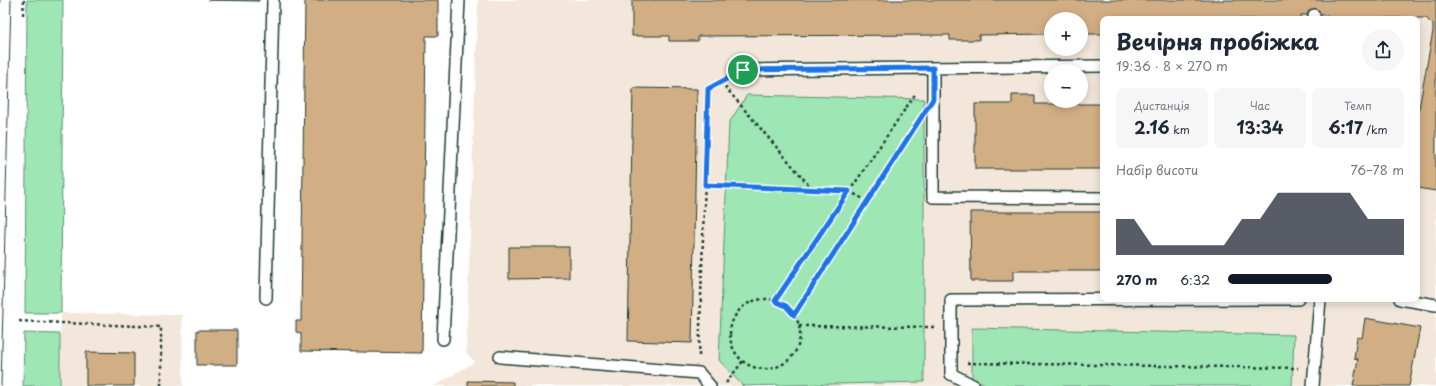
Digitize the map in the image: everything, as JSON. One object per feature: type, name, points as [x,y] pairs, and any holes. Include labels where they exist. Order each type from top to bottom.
[{"type":"lane","points":[[266,298],[273,0]]},
{"type":"lane","points":[[443,339],[458,0]]},
{"type":"lane","points":[[743,70],[1100,66]]},
{"type":"lane","points":[[933,68],[933,197],[1100,198]]},
{"type":"lane","points":[[974,386],[951,374],[951,300],[1100,300]]},
{"type":"lane","points":[[1313,386],[1320,302]]},
{"type":"lane","points":[[1418,302],[1436,305]]},
{"type":"lane","points":[[500,357],[699,373],[710,386]]},
{"type":"path","points":[[23,15],[24,0]]},
{"type":"path","points":[[775,301],[933,68]]},
{"type":"path","points":[[699,373],[708,89],[743,70]]},
{"type":"path","points":[[721,82],[814,190]]},
{"type":"path","points":[[794,315],[917,125]]},
{"type":"path","points":[[705,185],[849,191],[867,201]]},
{"type":"path","points":[[764,300],[775,301],[786,306],[794,315],[799,326],[800,337],[797,349],[790,359],[781,366],[769,369],[757,369],[746,364],[738,357],[732,347],[730,336],[731,325],[736,315],[743,307],[753,302],[764,300]]},
{"type":"path","points":[[19,321],[161,327],[161,386]]},
{"type":"path","points":[[799,326],[951,327]]},
{"type":"path","points":[[724,386],[743,361]]},
{"type":"path","points":[[951,362],[1314,368]]},
{"type":"shaded area","points":[[478,0],[1436,0],[1436,386],[434,386],[475,362],[466,352]]},
{"type":"shaded area","points":[[61,313],[182,315],[183,386],[60,386]]},
{"type":"green space","points":[[27,0],[63,0],[61,313],[25,313]]},
{"type":"green space","points":[[747,95],[924,99],[924,382],[743,386],[719,360],[729,123]]},
{"type":"green space","points":[[972,328],[1294,335],[1292,386],[989,386],[972,378]]},
{"type":"green space","points":[[24,333],[60,334],[60,386],[23,386]]},
{"type":"building","points":[[208,0],[259,0],[259,1]]},
{"type":"building","points":[[305,0],[438,0],[438,36],[426,36],[422,353],[301,351],[301,333],[296,332],[296,321],[301,321]]},
{"type":"building","points":[[632,0],[1436,0],[1436,191],[1420,188],[1420,102],[1433,25],[1426,18],[1420,18],[1420,16],[1100,16],[1100,34],[1088,34],[1088,12],[1044,12],[1044,34],[979,35],[979,40],[950,40],[950,35],[698,36],[698,41],[669,41],[669,36],[632,36]]},
{"type":"building","points":[[633,88],[697,89],[692,343],[628,341]]},
{"type":"building","points":[[1012,95],[1035,95],[1035,104],[1044,104],[1044,108],[1088,108],[1088,104],[1100,104],[1100,169],[975,169],[975,104],[1012,104]]},
{"type":"building","points":[[970,212],[1100,212],[1100,271],[1013,271],[1013,281],[971,281]]},
{"type":"building","points":[[509,247],[569,247],[569,278],[509,279]]},
{"type":"building","points":[[1365,318],[1420,328],[1409,386],[1353,386],[1358,359],[1354,358],[1357,337],[1362,338]]},
{"type":"building","points":[[197,330],[237,330],[237,365],[197,365]]},
{"type":"building","points":[[86,352],[134,353],[134,386],[86,386]]},
{"type":"building","points":[[468,381],[513,382],[513,386],[468,386]]},
{"type":"tram line","points":[[1,386],[11,0]]},
{"type":"route","points":[[933,68],[933,99],[794,315],[786,306],[775,301],[849,191],[705,185],[708,89],[743,70],[933,68]]}]
